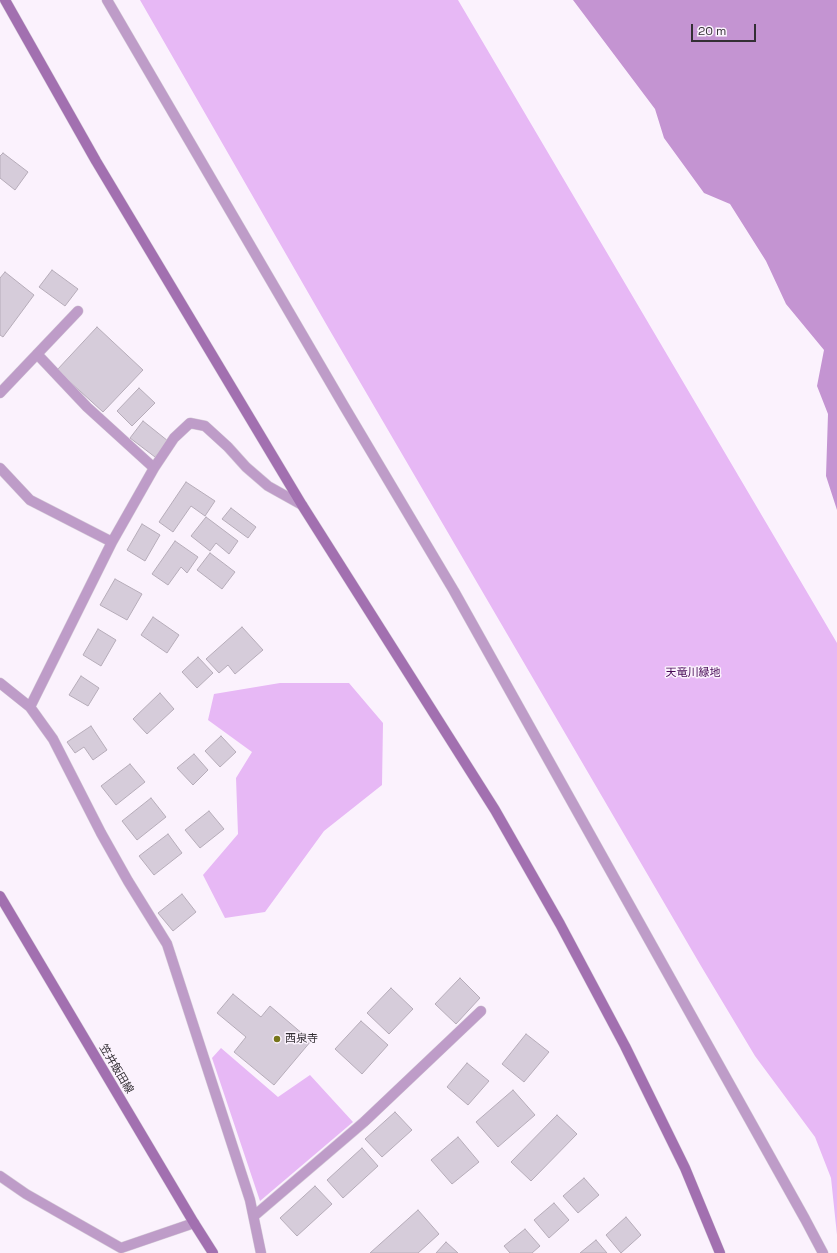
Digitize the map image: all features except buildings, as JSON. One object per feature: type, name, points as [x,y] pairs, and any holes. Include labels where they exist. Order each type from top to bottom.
[{"type":"street","points":[[5,0],[96,161],[302,505],[495,810],[560,924],[625,1046],[685,1168],[720,1253]]},
{"type":"street","points":[[107,0],[454,591],[798,1206],[822,1253]]},
{"type":"street","points":[[0,392],[78,311]]},
{"type":"street","points":[[37,354],[87,407],[154,468]]},
{"type":"street","points":[[30,707],[112,542],[154,468],[174,438],[190,423],[205,426],[228,447],[246,467],[268,486],[302,505]]},
{"type":"street","points":[[0,468],[30,500],[112,542]]},
{"type":"street","points":[[0,683],[30,707],[53,739],[101,833],[128,881],[167,944],[250,1200],[261,1253]]},
{"type":"street","name":"笠井飯田線","points":[[0,896],[213,1253]]},
{"type":"street","points":[[254,1216],[364,1122],[481,1011]]},
{"type":"street","points":[[0,1176],[26,1194],[121,1248],[194,1223]]},
{"type":"green space","name":"天竜川緑地","points":[[140,0],[458,0],[837,643],[837,1235],[831,1178],[815,1137],[755,1056],[701,966],[329,329]]},
{"type":"green space","points":[[280,683],[349,683],[383,723],[382,785],[324,831],[265,912],[225,918],[203,875],[238,834],[236,778],[252,752],[208,720],[214,694]]},
{"type":"green space","points":[[221,1048],[278,1097],[310,1075],[353,1122],[260,1201],[212,1058]]},
{"type":"shaded area","points":[[573,0],[837,0],[837,510],[826,476],[828,414],[817,386],[824,350],[786,304],[766,261],[730,204],[704,193],[664,138],[655,109]]},
{"type":"place","name":"西泉寺","points":[[277,1039]]}]
